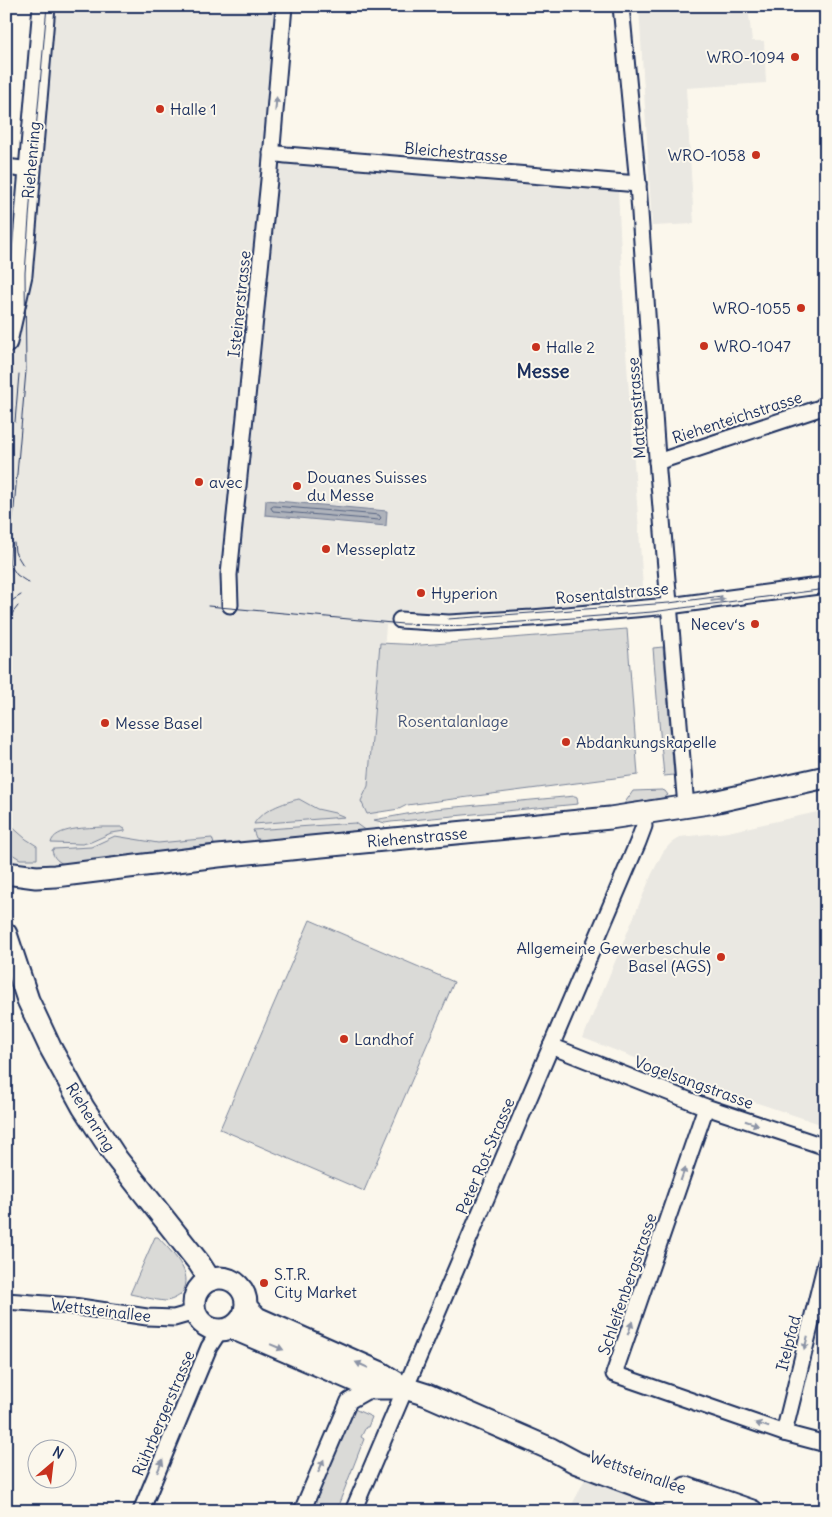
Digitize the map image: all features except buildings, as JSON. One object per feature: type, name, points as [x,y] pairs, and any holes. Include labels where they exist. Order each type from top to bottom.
[{"type":"main road","name":"Riehenring","points":[[6,342],[21,275],[44,6]]},
{"type":"main road","name":"Riehenstrasse","points":[[6,873],[36,877],[55,876],[218,856],[643,814],[709,804],[826,777]]},
{"type":"main road","name":"Riehenring","points":[[6,934],[28,1000],[50,1047],[83,1107],[117,1159],[199,1263],[210,1280]]},
{"type":"main road","points":[[194,1312],[193,1300],[203,1284],[218,1278],[236,1284],[244,1295],[246,1308],[239,1322],[226,1329]]},
{"type":"main road","name":"Wettsteinallee","points":[[246,1308],[257,1318],[379,1372],[405,1388]]},
{"type":"main road","name":"Wettsteinallee","points":[[194,1312],[198,1320],[212,1330],[226,1329],[372,1388],[405,1388],[427,1394],[551,1449],[577,1463],[705,1511]]},
{"type":"main road","name":"Wettsteinallee","points":[[551,1449],[585,1453],[752,1511]]},
{"type":"street","name":"Isteinerstrasse","points":[[230,605],[229,575],[272,153],[284,6]]},
{"type":"street","name":"Mattenstrasse","points":[[621,6],[638,184],[657,462],[686,807]]},
{"type":"street","name":"Bleichestrasse","points":[[272,153],[638,184]]},
{"type":"street","points":[[6,167],[30,170]]},
{"type":"street","name":"Riehenteichstrasse","points":[[657,462],[820,408],[826,403]]},
{"type":"street","name":"Rosentalstrasse","points":[[400,620],[449,623],[532,618],[669,606],[826,585]]},
{"type":"street","name":"Peter Rot-Strasse","points":[[353,1511],[638,842],[644,826],[643,814]]},
{"type":"street","name":"Vogelsangstrasse","points":[[551,1046],[706,1107],[826,1147]]},
{"type":"street","name":"Schleifenbergstrasse","points":[[706,1107],[614,1374],[784,1433],[826,1444]]},
{"type":"street","name":"Itelpfad","points":[[784,1433],[826,1262]]},
{"type":"street","name":"Wettsteinallee","points":[[6,1301],[73,1306],[147,1317],[174,1318],[194,1312]]},
{"type":"street","name":"Rührbergerstrasse","points":[[141,1511],[210,1347],[226,1329]]},
{"type":"street","points":[[302,1511],[349,1401],[372,1388]]},
{"type":"shaded area","points":[[54,6],[279,6],[265,159],[618,189],[625,337],[645,614],[456,628],[386,625],[374,792],[381,836],[59,872],[6,867],[6,358],[23,312],[36,201]]},
{"type":"shaded area","points":[[639,6],[748,6],[752,41],[764,41],[766,83],[686,88],[694,224],[652,226]]},
{"type":"shaded area","name":"Allgemeine Gewerbeschule Basel (AGS)","points":[[826,810],[826,1126],[719,1090],[583,1038],[651,876],[663,852],[671,843],[680,837],[728,832]]},
{"type":"shaded area","points":[[587,1475],[684,1511],[569,1511]]},
{"type":"green space","name":"Rosentalanlage","points":[[627,629],[638,775],[407,805],[399,809],[367,814],[361,801],[368,786],[380,643],[421,645]]},
{"type":"green space","points":[[663,647],[674,775],[664,776],[653,648]]},
{"type":"green space","points":[[662,790],[668,795],[663,798],[624,804],[633,791]]},
{"type":"green space","points":[[577,797],[578,804],[385,823],[374,820],[434,809]]},
{"type":"green space","points":[[299,799],[317,809],[345,817],[254,824],[267,811]]},
{"type":"green space","points":[[355,823],[366,831],[261,840],[256,838],[253,830]]},
{"type":"green space","points":[[6,824],[37,846],[37,859],[20,859],[7,851]]},
{"type":"green space","points":[[121,827],[125,831],[111,833],[82,844],[51,843],[58,834],[65,831]]},
{"type":"green space","points":[[115,836],[158,843],[212,838],[214,844],[67,865],[57,860],[52,850],[91,847]]},
{"type":"green space","name":"Landhof","points":[[310,920],[454,982],[364,1191],[220,1129]]},
{"type":"green space","points":[[155,1237],[158,1237],[175,1256],[184,1270],[186,1278],[182,1293],[172,1300],[156,1300],[130,1294]]},
{"type":"green space","points":[[350,1407],[372,1417],[361,1437],[364,1439],[336,1511],[305,1511]]},
{"type":"water","points":[[266,500],[387,511],[386,526],[265,515]]},
{"type":"tram line","points":[[6,600],[26,371],[25,273],[47,6]]},
{"type":"tram line","points":[[15,422],[19,374]]},
{"type":"tram line","points":[[6,507],[8,498]]},
{"type":"tram line","points":[[14,543],[15,552],[23,565]]},
{"type":"tram line","points":[[8,562],[17,575],[29,583]]},
{"type":"tram line","points":[[208,606],[403,624],[468,626],[652,612],[826,589]]},
{"type":"tram line","points":[[6,608],[21,595]]},
{"type":"tram line","points":[[448,619],[669,603],[722,596]]},
{"type":"tram line","points":[[6,627],[11,615],[18,606]]},
{"type":"place","name":"WRO-1094","points":[[795,57]]},
{"type":"place","name":"Halle 1","points":[[160,109]]},
{"type":"place","name":"WRO-1058","points":[[756,155]]},
{"type":"place","name":"WRO-1055","points":[[801,308]]},
{"type":"place","name":"WRO-1047","points":[[704,346]]},
{"type":"place","name":"Halle 2","points":[[536,347]]},
{"type":"place","name":"avec","points":[[199,482]]},
{"type":"place","name":"Douanes Suisses du Messe","points":[[297,486]]},
{"type":"place","name":"Messeplatz","points":[[326,549]]},
{"type":"place","name":"Hyperion","points":[[421,593]]},
{"type":"place","name":"Necev‘s","points":[[755,624]]},
{"type":"place","name":"Messe Basel","points":[[105,723]]},
{"type":"place","name":"Abdankungskapelle","points":[[566,742]]},
{"type":"place","name":"Allgemeine Gewerbeschule Basel (AGS)","points":[[721,957]]},
{"type":"place","name":"Landhof","points":[[344,1039]]},
{"type":"place","name":"S.T.R. City Market","points":[[264,1283]]},
{"type":"district","name":"Messe","points":[[543,371]]}]
